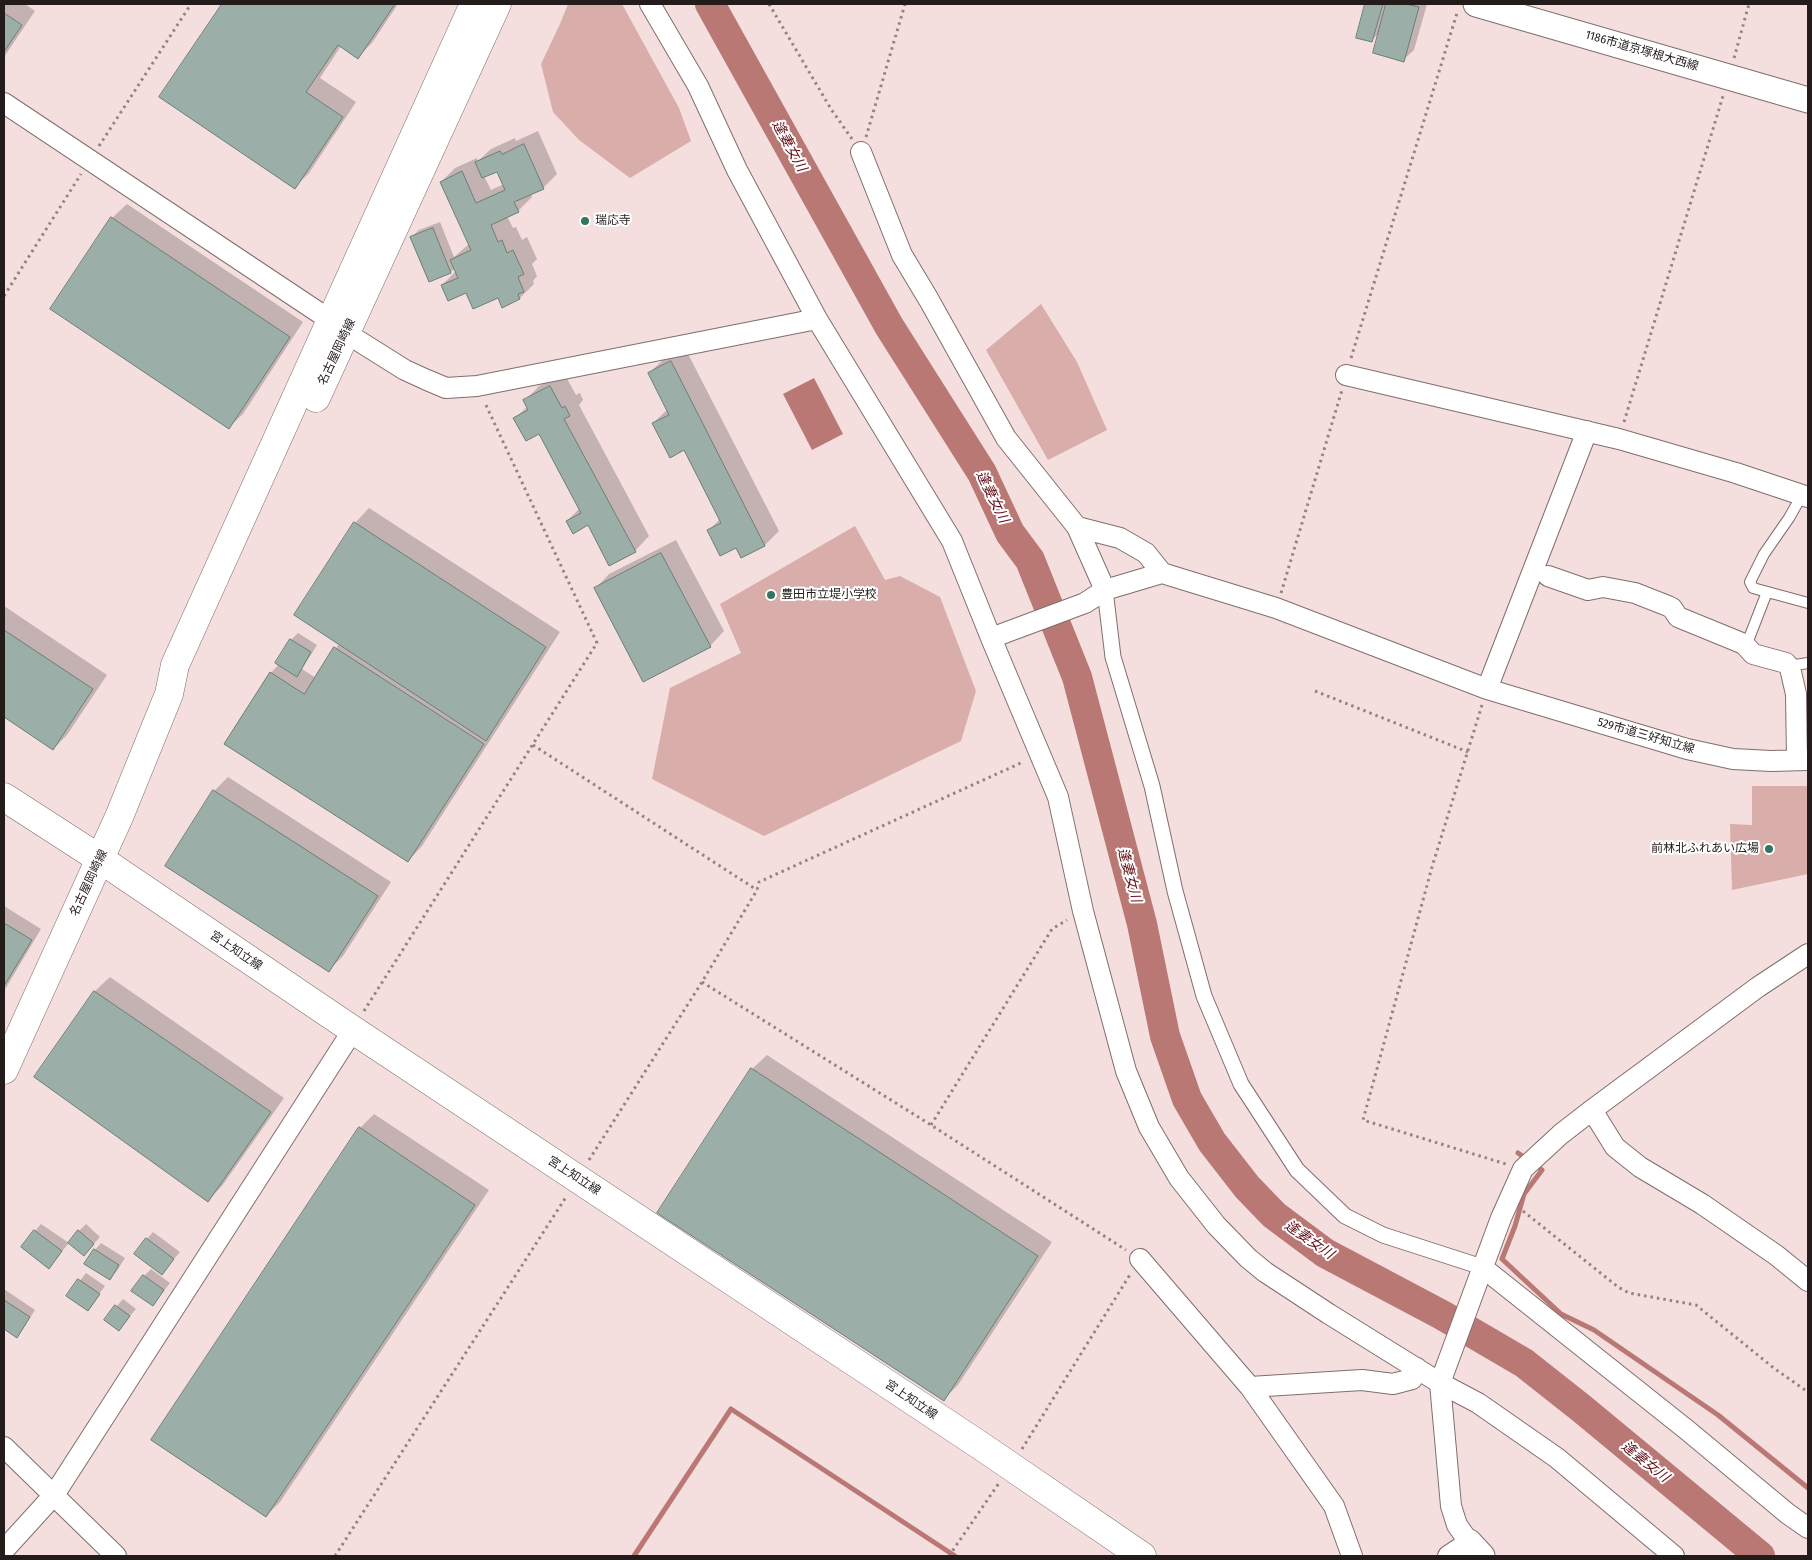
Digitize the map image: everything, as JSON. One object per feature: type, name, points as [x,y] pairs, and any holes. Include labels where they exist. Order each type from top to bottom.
[{"type":"main road","name":"名古屋岡崎線","points":[[338,327],[474,4]]},
{"type":"main road","name":"名古屋岡崎線","points":[[4,1070],[100,859],[169,694],[175,665],[497,4]]},
{"type":"main road","name":"宮上知立線","points":[[4,796],[352,1030],[1011,1466],[1142,1556]]},
{"type":"street","points":[[650,4],[698,86],[737,170],[817,319],[952,541],[998,635],[1039,754],[1058,797],[1083,911],[1126,1071],[1149,1127],[1179,1178],[1216,1225],[1248,1258],[1265,1272],[1417,1368],[1443,1376],[1557,1458],[1674,1556]]},
{"type":"street","name":"1186市道京塚根大西線","points":[[1476,4],[1808,100]]},
{"type":"street","points":[[4,104],[338,327],[406,370],[446,388],[477,386],[817,319]]},
{"type":"street","points":[[861,152],[902,255],[1006,438],[1076,527],[1105,590],[1113,657],[1152,786],[1175,891],[1204,996],[1241,1084],[1297,1170],[1345,1216],[1383,1235],[1480,1272],[1687,1430],[1788,1514],[1808,1528]]},
{"type":"street","points":[[1346,374],[1619,439],[1736,473],[1805,496]]},
{"type":"street","points":[[1487,689],[1587,431]]},
{"type":"street","points":[[998,635],[1085,603],[1105,590],[1162,573],[1146,553],[1120,538],[1076,527]]},
{"type":"street","name":"529市道三好知立線","points":[[1162,573],[1276,608],[1487,689],[1687,749],[1733,759],[1803,760]]},
{"type":"street","points":[[1548,576],[1588,590],[1603,586],[1635,593],[1672,608],[1678,617],[1746,646],[1753,654],[1786,663],[1794,680],[1803,760]]},
{"type":"street","points":[[1448,1556],[1475,1549],[1457,1525],[1451,1506],[1443,1376],[1480,1272],[1523,1169],[1561,1134],[1592,1110],[1758,987],[1808,954]]},
{"type":"street","points":[[4,1550],[54,1495],[352,1030]]},
{"type":"street","points":[[1592,1110],[1615,1146],[1640,1167],[1702,1204],[1776,1254],[1808,1281]]},
{"type":"street","points":[[1140,1259],[1250,1387],[1334,1506],[1352,1556]]},
{"type":"street","points":[[1250,1387],[1362,1380],[1394,1384],[1412,1379],[1417,1368]]},
{"type":"street","points":[[4,1447],[116,1556]]},
{"type":"lane","points":[[1805,496],[1764,554],[1750,582],[1754,588],[1808,603]]},
{"type":"lane","points":[[1746,646],[1767,592]]},
{"type":"lane","points":[[1788,666],[1808,663]]},
{"type":"path","points":[[4,296],[190,4]]},
{"type":"path","points":[[768,4],[831,109],[861,152]]},
{"type":"path","points":[[861,152],[905,4]]},
{"type":"path","points":[[1276,608],[1460,4]]},
{"type":"path","points":[[1619,439],[1749,4]]},
{"type":"path","points":[[352,1030],[597,643],[477,386]]},
{"type":"path","points":[[1487,689],[1432,867],[1363,1120],[1523,1169]]},
{"type":"path","points":[[1315,691],[1468,752]]},
{"type":"path","points":[[533,745],[756,890]]},
{"type":"path","points":[[335,1556],[702,982],[759,882],[1039,754]]},
{"type":"path","points":[[931,1125],[1052,929],[1083,911]]},
{"type":"path","points":[[702,982],[931,1125],[1140,1259],[1011,1466],[949,1556]]},
{"type":"path","points":[[1509,1199],[1618,1287],[1629,1293],[1696,1306],[1775,1369],[1808,1392]]},
{"type":"shaded area","points":[[568,4],[622,4],[679,108],[691,141],[630,178],[579,140],[553,112],[541,64]]},
{"type":"shaded area","points":[[1041,304],[1077,362],[1107,430],[1048,460],[986,350]]},
{"type":"shaded area","points":[[814,378],[843,434],[812,450],[783,394]]},
{"type":"shaded area","points":[[855,526],[885,580],[900,576],[940,597],[976,691],[961,741],[764,836],[652,779],[670,688],[741,653],[720,604]]},
{"type":"shaded area","name":"前林北ふれあい広場","points":[[1752,786],[1808,786],[1808,874],[1732,890],[1730,824],[1752,825]]},
{"type":"building","points":[[222,4],[395,4],[358,59],[338,45],[306,92],[343,117],[295,189],[159,97]]},
{"type":"building","points":[[1365,4],[1383,4],[1372,42],[1356,38]]},
{"type":"building","points":[[1386,4],[1406,4],[1419,7],[1404,62],[1373,53]]},
{"type":"building","points":[[4,13],[22,25],[4,52]]},
{"type":"building","points":[[524,144],[544,189],[514,202],[519,212],[491,225],[498,242],[502,240],[507,253],[513,250],[524,274],[518,277],[524,292],[518,294],[520,299],[502,308],[498,298],[473,309],[466,293],[448,301],[441,285],[458,278],[450,260],[471,250],[440,182],[462,171],[476,203],[505,190],[497,172],[482,178],[475,162],[500,151],[502,154]]},
{"type":"building","points":[[111,217],[290,337],[229,429],[50,309]]},
{"type":"building","points":[[433,228],[451,273],[429,282],[410,237]]},
{"type":"building","points":[[671,361],[765,546],[741,558],[736,548],[720,556],[707,530],[721,523],[684,450],[670,458],[652,423],[669,415],[648,373]]},
{"type":"building","points":[[550,386],[562,408],[565,406],[570,416],[564,419],[636,552],[609,566],[588,525],[573,534],[566,521],[581,513],[539,434],[526,441],[513,418],[528,410],[523,400]]},
{"type":"building","points":[[354,522],[546,647],[486,741],[294,615]]},
{"type":"building","points":[[661,553],[711,647],[643,682],[594,588]]},
{"type":"building","points":[[4,630],[93,689],[53,750],[4,717]]},
{"type":"building","points":[[290,639],[311,652],[297,677],[275,663]]},
{"type":"building","points":[[334,647],[484,744],[408,862],[224,744],[270,672],[304,694]]},
{"type":"building","points":[[213,790],[378,896],[329,972],[165,866]]},
{"type":"building","points":[[4,923],[32,940],[4,986]]},
{"type":"building","points":[[94,991],[271,1112],[208,1202],[34,1077]]},
{"type":"building","points":[[751,1068],[1038,1256],[944,1401],[657,1213]]},
{"type":"building","points":[[359,1127],[475,1205],[266,1517],[151,1440]]},
{"type":"building","points":[[34,1230],[62,1251],[49,1269],[21,1247]]},
{"type":"building","points":[[78,1230],[94,1244],[84,1256],[68,1243]]},
{"type":"building","points":[[146,1238],[174,1259],[162,1275],[134,1254]]},
{"type":"building","points":[[94,1249],[119,1265],[110,1280],[84,1264]]},
{"type":"building","points":[[143,1275],[164,1290],[153,1306],[131,1291]]},
{"type":"building","points":[[78,1279],[100,1294],[88,1311],[66,1296]]},
{"type":"building","points":[[4,1300],[30,1317],[17,1338],[4,1329]]},
{"type":"building","points":[[115,1305],[130,1316],[119,1331],[104,1320]]},
{"type":"waterway","name":"逢妻女川","points":[[710,4],[889,326],[982,473],[1010,533],[1030,560],[1077,677],[1142,924],[1165,1036],[1187,1099],[1212,1142],[1247,1187],[1274,1215],[1325,1253],[1442,1315],[1524,1363],[1760,1556]]},
{"type":"waterway","points":[[1518,1153],[1528,1160]]},
{"type":"waterway","points":[[1535,1165],[1542,1170],[1524,1194],[1515,1226],[1502,1259],[1561,1314],[1594,1330],[1718,1415],[1808,1488]]},
{"type":"waterway","points":[[634,1556],[731,1409],[955,1556]]},
{"type":"place","name":"瑞応寺","points":[[585,221]]},
{"type":"place","name":"豊田市立堤小学校","points":[[771,595]]},
{"type":"place","name":"前林北ふれあい広場","points":[[1769,849]]}]
